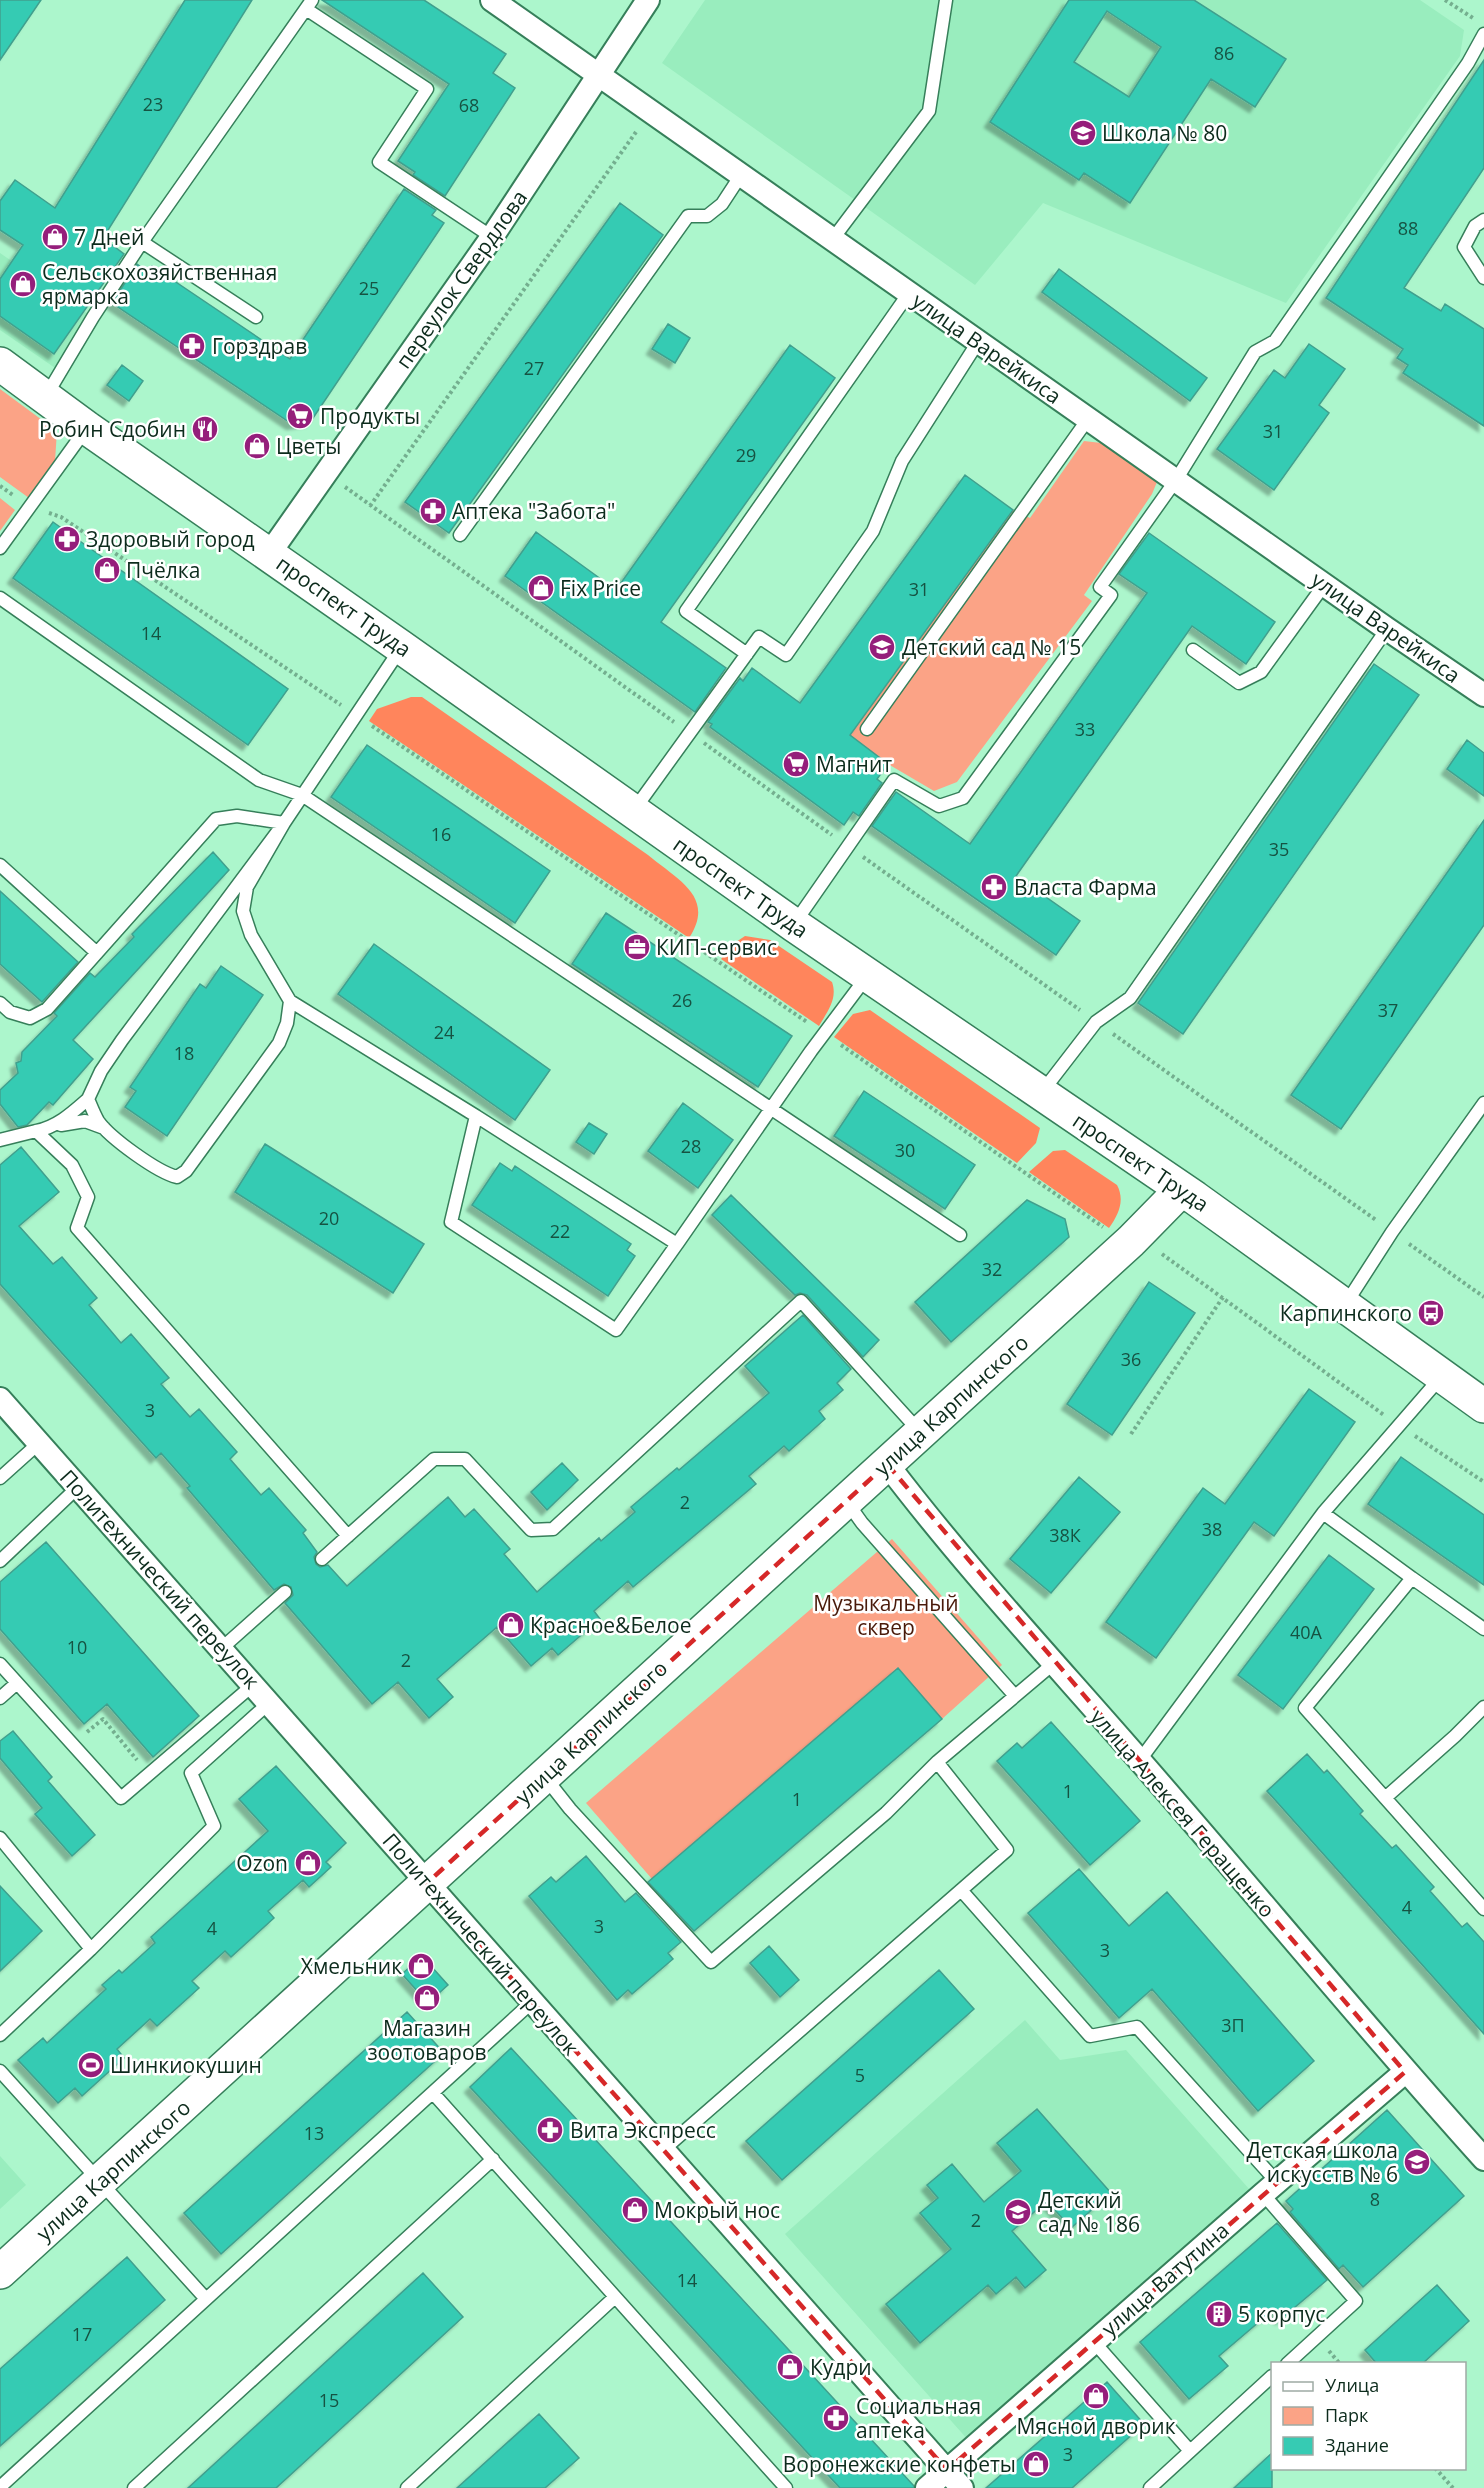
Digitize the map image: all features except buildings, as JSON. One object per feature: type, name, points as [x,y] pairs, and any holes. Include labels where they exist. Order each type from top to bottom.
[{"type":"main road","name":"проспект Труда","points":[[0,364],[87,428],[794,925],[1195,1198],[1484,1405]]},
{"type":"main road","name":"улица Карпинского","points":[[0,2272],[1131,1241],[1181,1190]]},
{"type":"street","name":"улица Варейкиса","points":[[492,0],[1484,695]]},
{"type":"street","name":"переулок Свердлова","points":[[269,554],[492,237],[648,0]]},
{"type":"street","name":"Политехнический переулок","points":[[0,1399],[962,2488]]},
{"type":"street","name":"улица Алексея Геращенко","points":[[887,1464],[920,1507],[1053,1664],[1140,1761],[1405,2072],[1484,2159]]},
{"type":"street","name":"улица Ватутина","points":[[927,2488],[1405,2072]]},
{"type":"lane","points":[[832,240],[929,111],[946,0]]},
{"type":"lane","points":[[45,397],[142,242],[309,5],[427,88],[379,162],[492,237]]},
{"type":"lane","points":[[794,925],[894,780],[939,806],[963,798],[1111,596],[1100,587],[1176,480],[1255,352],[1275,341],[1468,63],[1484,34]]},
{"type":"lane","points":[[460,534],[688,216],[707,216],[715,210],[722,204],[741,176]]},
{"type":"lane","points":[[1484,219],[1475,226],[1464,247],[1484,278]]},
{"type":"lane","points":[[142,242],[256,317]]},
{"type":"lane","points":[[747,654],[686,611],[909,293]]},
{"type":"lane","points":[[634,811],[759,637],[786,655],[873,531],[902,461],[934,407],[978,342]]},
{"type":"lane","points":[[867,729],[1088,419]]},
{"type":"lane","points":[[0,548],[87,428]]},
{"type":"lane","points":[[1193,650],[1239,683],[1261,672],[1324,585]]},
{"type":"lane","points":[[0,598],[258,780],[302,795],[960,1235]]},
{"type":"lane","points":[[1042,1093],[1096,1022],[1130,998],[1387,629]]},
{"type":"lane","points":[[401,647],[302,795],[248,888],[243,911],[251,936],[290,1001],[677,1244]]},
{"type":"lane","points":[[0,1003],[10,1012],[30,1018],[47,1009],[216,819],[237,816],[284,824]]},
{"type":"lane","points":[[42,1130],[65,1118],[88,1099],[101,1071],[122,1040],[284,824]]},
{"type":"lane","points":[[0,865],[97,953]]},
{"type":"lane","points":[[476,1116],[451,1222],[616,1330],[868,974]]},
{"type":"lane","points":[[88,1099],[98,1121],[127,1148],[165,1174],[177,1177],[186,1171],[279,1043],[290,1001]]},
{"type":"lane","points":[[1344,1306],[1392,1232],[1484,1103]]},
{"type":"lane","points":[[0,1140],[77,1120],[105,1128]]},
{"type":"lane","points":[[42,1130],[72,1165],[88,1197],[77,1228],[348,1536]]},
{"type":"lane","points":[[322,1559],[434,1459],[465,1459],[531,1530],[553,1529],[801,1301],[921,1433]]},
{"type":"lane","points":[[1140,1761],[1323,1513],[1442,1377]]},
{"type":"lane","points":[[0,1478],[39,1443]]},
{"type":"lane","points":[[0,1561],[78,1487]]},
{"type":"lane","points":[[846,1500],[862,1523],[1015,1696]]},
{"type":"lane","points":[[1323,1513],[1484,1629]]},
{"type":"lane","points":[[1412,1578],[1305,1708],[1484,1909]]},
{"type":"lane","points":[[222,1648],[285,1592]]},
{"type":"lane","points":[[0,1664],[121,1798],[253,1685]]},
{"type":"lane","points":[[544,1776],[570,1809],[711,1962],[886,1813],[937,1762],[1053,1664]]},
{"type":"lane","points":[[0,1698],[17,1683]]},
{"type":"lane","points":[[0,2034],[91,1949],[214,1826],[191,1773],[269,1703]]},
{"type":"lane","points":[[1385,1798],[1484,1707]]},
{"type":"lane","points":[[663,2150],[1007,1850],[937,1762]]},
{"type":"lane","points":[[0,1838],[91,1949]]},
{"type":"lane","points":[[961,1890],[1090,2036],[1137,2027],[1270,2188],[1356,2301],[1289,2362]]},
{"type":"lane","points":[[0,2487],[532,2002]]},
{"type":"lane","points":[[0,2071],[206,2299]]},
{"type":"lane","points":[[433,2093],[786,2488]]},
{"type":"lane","points":[[134,2488],[493,2159]]},
{"type":"lane","points":[[407,2488],[615,2296]]},
{"type":"lane","points":[[1094,2342],[1190,2451]]},
{"type":"lane","points":[[1150,2488],[1271,2377]]},
{"type":"path","points":[[1446,0],[1474,19]]},
{"type":"path","points":[[370,506],[650,112]]},
{"type":"path","points":[[327,473],[847,846],[1484,1297]]},
{"type":"path","points":[[0,486],[30,507],[61,517],[356,715],[825,1034],[1112,1234],[1160,1253],[1400,1427],[1484,1482]]},
{"type":"path","points":[[1131,1434],[1223,1297]]},
{"type":"path","points":[[83,1736],[103,1719],[144,1769]]},
{"type":"path","points":[[1437,2470],[1453,2488]]},
{"type":"highlighted area","points":[[887,1464],[1405,2072],[947,2470],[427,1883]]},
{"type":"shaded area","name":"Школа № 80","points":[[705,0],[1420,0],[1464,30],[1460,56],[1286,303],[1043,203],[975,285],[662,63]]},
{"type":"shaded area","name":"Сельскохозяйственная ярмарка","points":[[0,253],[91,316],[58,370],[0,330]]},
{"type":"shaded area","points":[[411,697],[422,697],[648,855],[681,881],[696,900],[698,911],[696,924],[689,938],[369,721],[377,709]]},
{"type":"shaded area","points":[[745,936],[770,940],[832,982],[833,1000],[819,1026],[721,959],[736,942]]},
{"type":"shaded area","points":[[870,1010],[1040,1128],[1036,1143],[1017,1163],[834,1037],[853,1014]]},
{"type":"shaded area","points":[[1065,1150],[1117,1185],[1121,1202],[1109,1228],[1029,1172],[1053,1151]]},
{"type":"shaded area","name":"Детский сад № 186","points":[[1025,2020],[1060,2060],[1126,2050],[1250,2190],[969,2441],[785,2234]]},
{"type":"shaded area","points":[[0,2156],[26,2185],[0,2209]]},
{"type":"green space","points":[[0,389],[57,431],[55,461],[29,498],[0,477]]},
{"type":"green space","points":[[1084,441],[1101,443],[1157,482],[1152,494],[1084,595],[1092,601],[957,782],[934,791],[888,764],[850,735],[1013,510],[1030,518]]},
{"type":"green space","points":[[0,498],[15,510],[0,531]]},
{"type":"green space","name":"Музыкальный сквер","points":[[892,1539],[1002,1665],[942,1719],[898,1668],[652,1879],[586,1803]]},
{"type":"place","name":"Школа № 80","points":[[1083,133]]},
{"type":"place","name":"7 Дней","points":[[55,237]]},
{"type":"place","name":"Сельскохозяйственная ярмарка","points":[[23,284]]},
{"type":"place","name":"Горздрав","points":[[192,346]]},
{"type":"place","name":"Продукты","points":[[300,416]]},
{"type":"place","name":"Робин Сдобин","points":[[205,429]]},
{"type":"place","name":"Цветы","points":[[257,446]]},
{"type":"place","name":"Аптека \"Забота\"","points":[[433,511]]},
{"type":"place","name":"Здоровый город","points":[[67,539]]},
{"type":"place","name":"Пчёлка","points":[[107,570]]},
{"type":"place","name":"Fix Price","points":[[541,588]]},
{"type":"place","name":"Детский сад № 15","points":[[882,647]]},
{"type":"place","name":"Магнит","points":[[796,764]]},
{"type":"place","name":"Власта Фарма","points":[[994,887]]},
{"type":"place","name":"КИП-сервис","points":[[637,947]]},
{"type":"place","name":"Карпинского","points":[[1431,1313]]},
{"type":"place","name":"Красное&Белое","points":[[511,1625]]},
{"type":"place","name":"Ozon","points":[[308,1863]]},
{"type":"place","name":"Хмельник","points":[[421,1966]]},
{"type":"place","name":"Магазин зоотоваров","points":[[427,1998]]},
{"type":"place","name":"Шинкиокушин","points":[[91,2065]]},
{"type":"place","name":"Вита Экспресс","points":[[550,2130]]},
{"type":"place","name":"Детская школа искусств № 6","points":[[1417,2162]]},
{"type":"place","name":"Мокрый нос","points":[[635,2210]]},
{"type":"place","name":"Детский сад № 186","points":[[1018,2212]]},
{"type":"place","name":"5 корпус","points":[[1219,2314]]},
{"type":"place","name":"Кудри","points":[[790,2367]]},
{"type":"place","name":"Мясной дворик","points":[[1096,2396]]},
{"type":"place","name":"Социальная аптека","points":[[836,2418]]},
{"type":"place","name":"Воронежские конфеты","points":[[1036,2464]]}]
